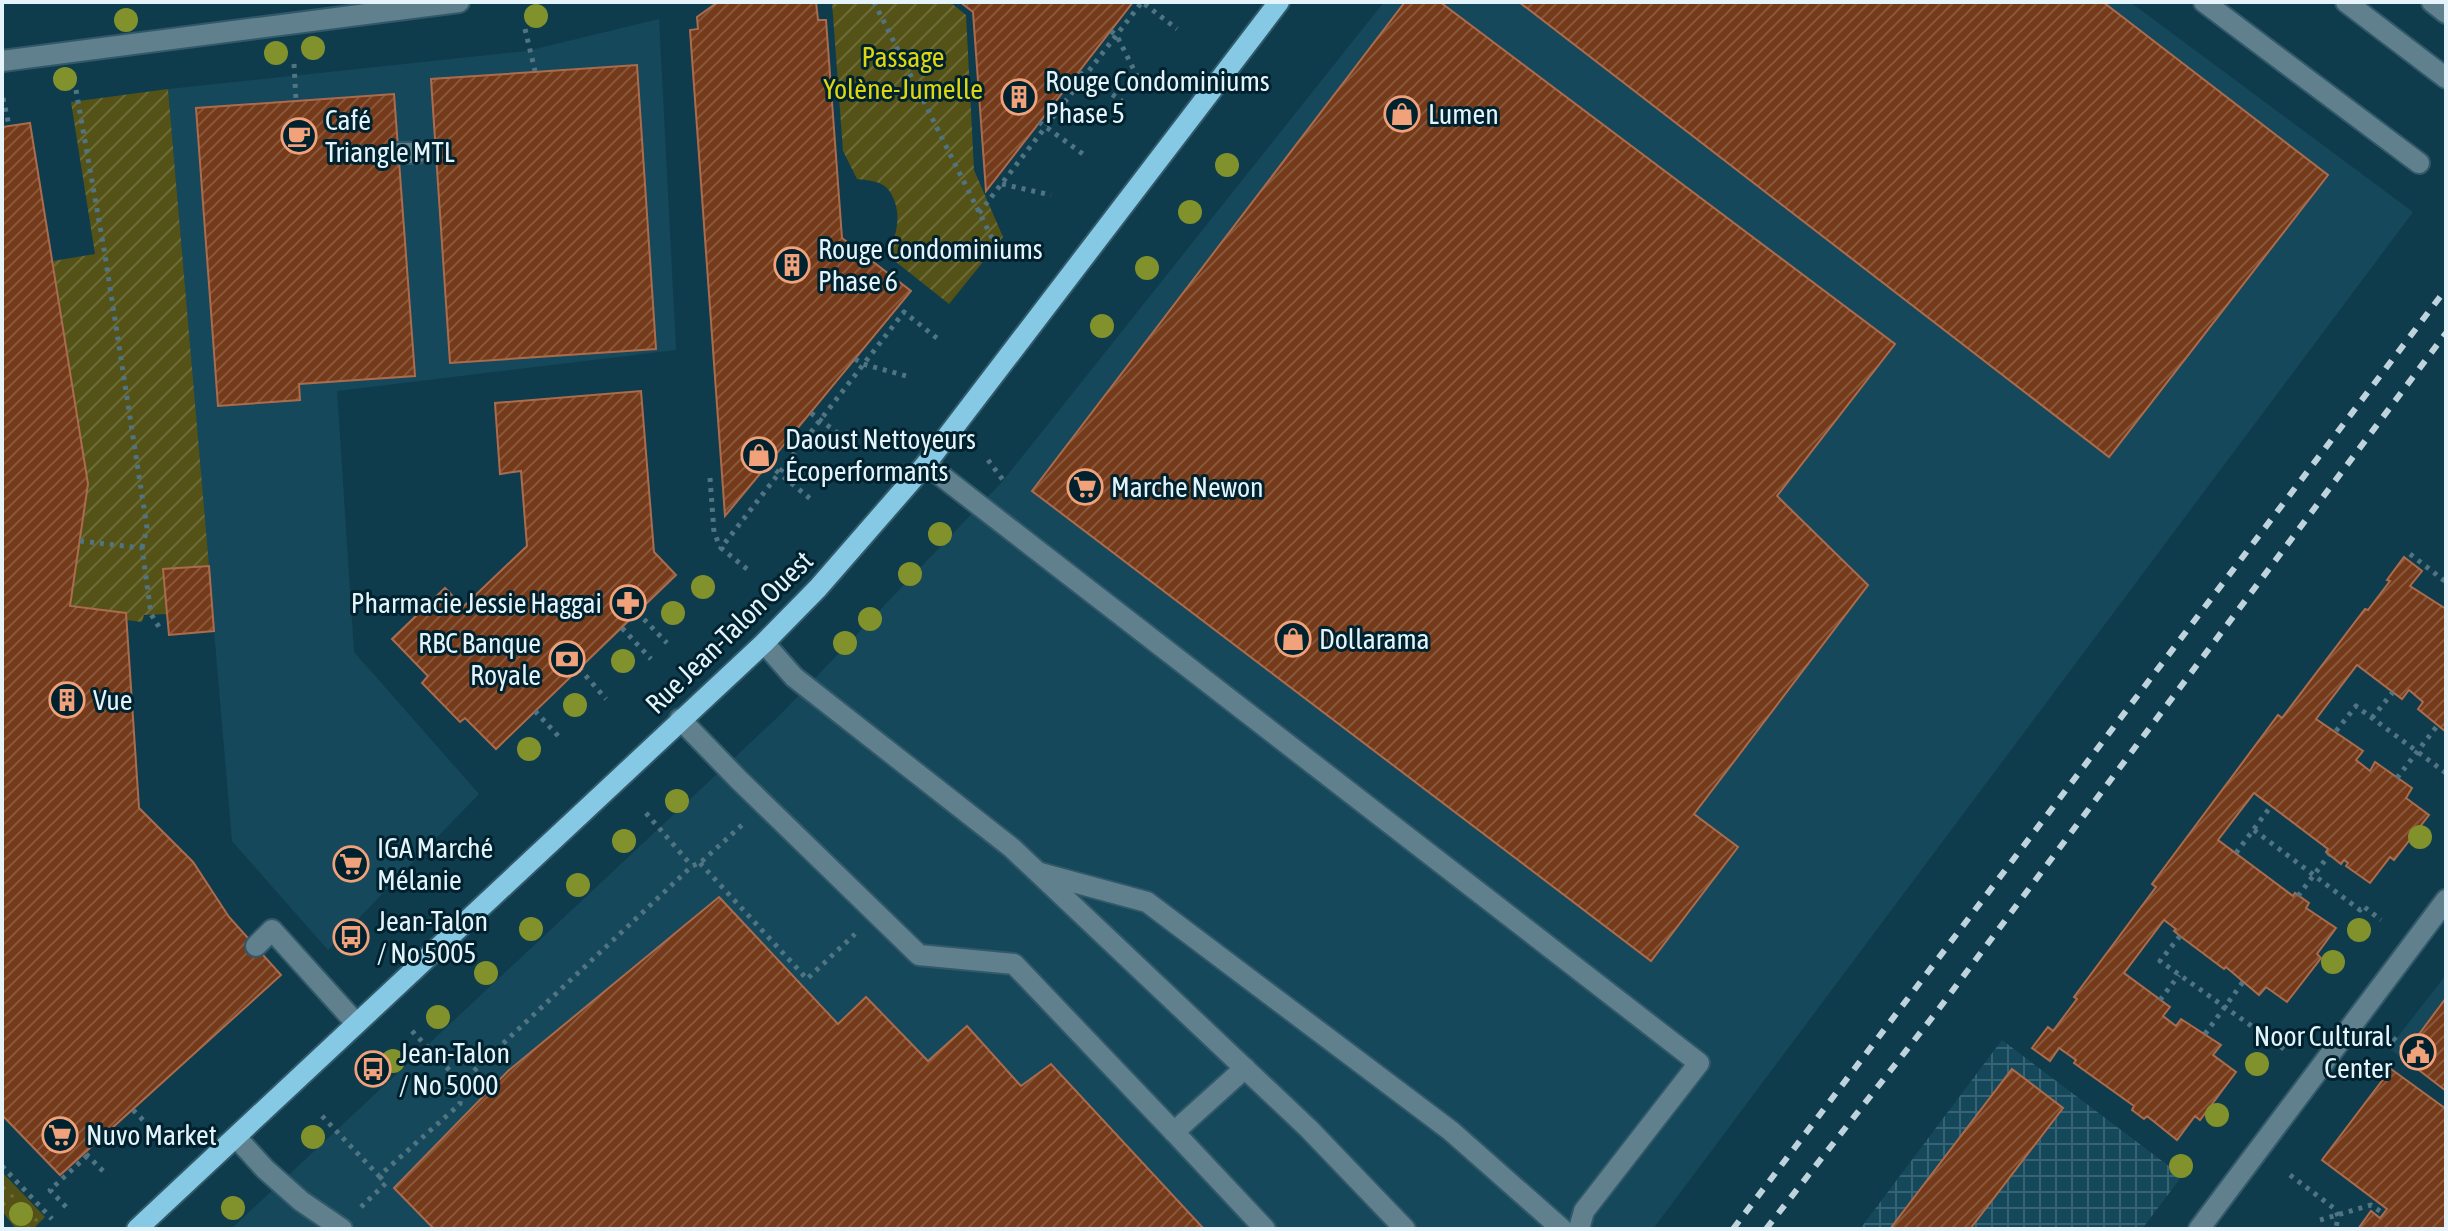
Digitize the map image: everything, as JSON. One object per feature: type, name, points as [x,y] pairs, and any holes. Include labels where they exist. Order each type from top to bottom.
[{"type":"main road","name":"Rue Jean-Talon Ouest","points":[[137,1229],[764,643],[818,588],[926,464],[1279,2]]},
{"type":"street","points":[[2,61],[459,2]]},
{"type":"street","points":[[2204,2],[2419,163]]},
{"type":"street","points":[[2346,2],[2446,78]]},
{"type":"street","points":[[2432,2],[2446,13]]},
{"type":"street","points":[[926,464],[1699,1063],[1584,1211],[1579,1229]]},
{"type":"street","points":[[764,643],[794,677],[1012,848],[1309,1129],[1405,1229]]},
{"type":"street","points":[[680,719],[919,955],[1014,964],[1265,1229]]},
{"type":"street","points":[[1038,873],[1147,902],[1451,1131],[1562,1229]]},
{"type":"street","points":[[2199,1229],[2446,900]]},
{"type":"street","points":[[256,946],[272,930],[355,1022]]},
{"type":"street","points":[[1174,1132],[1245,1068]]},
{"type":"street","points":[[236,1137],[265,1169],[301,1201],[342,1229]]},
{"type":"path","points":[[874,2],[1002,258]]},
{"type":"path","points":[[979,213],[1142,2],[1177,29]]},
{"type":"path","points":[[525,29],[535,71]]},
{"type":"path","points":[[1111,31],[1117,36],[1139,80]]},
{"type":"path","points":[[294,64],[296,101]]},
{"type":"path","points":[[1079,72],[1122,101]]},
{"type":"path","points":[[76,90],[147,528],[142,548],[151,614],[159,627]]},
{"type":"path","points":[[3,98],[9,126]]},
{"type":"path","points":[[1039,122],[1083,154]]},
{"type":"path","points":[[1002,184],[1051,195]]},
{"type":"path","points":[[897,308],[938,339]]},
{"type":"path","points":[[721,548],[904,312]]},
{"type":"path","points":[[855,359],[910,377]]},
{"type":"path","points":[[811,413],[856,447]]},
{"type":"path","points":[[988,460],[1014,495]]},
{"type":"path","points":[[768,464],[813,501]]},
{"type":"path","points":[[710,478],[714,532],[721,548],[747,569]]},
{"type":"path","points":[[80,541],[142,548]]},
{"type":"path","points":[[2410,554],[2446,582]]},
{"type":"path","points":[[637,612],[667,643]]},
{"type":"path","points":[[622,628],[651,659]]},
{"type":"path","points":[[579,668],[606,699]]},
{"type":"path","points":[[2372,718],[2393,692]]},
{"type":"path","points":[[2336,731],[2356,706],[2446,773]]},
{"type":"path","points":[[535,711],[562,740]]},
{"type":"path","points":[[2397,778],[2437,726]]},
{"type":"path","points":[[2236,853],[2271,806]]},
{"type":"path","points":[[646,813],[692,866]]},
{"type":"path","points":[[2254,830],[2360,910],[2363,906],[2381,920]]},
{"type":"path","points":[[379,1176],[460,1104],[461,1083],[692,866],[700,863],[715,848]]},
{"type":"path","points":[[2298,896],[2329,855]]},
{"type":"path","points":[[700,863],[807,979],[877,914]]},
{"type":"path","points":[[2180,936],[2160,961],[2284,1049]]},
{"type":"path","points":[[2160,1000],[2179,975]]},
{"type":"path","points":[[2205,1034],[2243,982]]},
{"type":"path","points":[[412,1031],[474,1096]]},
{"type":"path","points":[[2393,1038],[2407,1050]]},
{"type":"path","points":[[133,1110],[150,1127]]},
{"type":"path","points":[[322,1116],[386,1183]]},
{"type":"path","points":[[66,1207],[50,1190],[86,1154],[103,1171]]},
{"type":"path","points":[[2,1166],[52,1219]]},
{"type":"path","points":[[2290,1175],[2335,1209],[2338,1216],[2336,1229]]},
{"type":"path","points":[[2320,1220],[2371,1205],[2384,1214]]},
{"type":"shaded area","points":[[1384,2],[2130,2],[2413,212],[1653,1229],[231,1229],[780,715],[1002,482]]},
{"type":"shaded area","points":[[659,19],[676,350],[337,391],[354,652],[479,794],[328,950],[232,841],[168,89],[527,51]]},
{"type":"shaded area","points":[[2446,975],[2446,1091],[2389,1048]]},
{"type":"shaded area","points":[[2002,1040],[2182,1176],[2142,1229],[1860,1229]]},
{"type":"green space","name":"Passage Yolène-Jumelle","points":[[832,2],[950,2],[966,15],[974,170],[1003,237],[949,304],[886,254],[894,238],[897,221],[892,196],[881,184],[857,179],[843,151]]},
{"type":"green space","points":[[168,89],[209,566],[164,569],[167,614],[144,615],[142,622],[126,620],[125,613],[70,606],[88,484],[53,261],[95,254],[71,102]]},
{"type":"green space","points":[[2,1172],[45,1217],[33,1229],[16,1229],[2,1211]]},
{"type":"building","name":"Rouge Condominiums Phase 6","points":[[718,2],[816,2],[818,20],[826,20],[842,238],[911,291],[725,516],[690,30],[698,29],[697,17]]},
{"type":"building","name":"Rouge Condominiums Phase 5","points":[[960,2],[1133,2],[986,191],[973,12]]},
{"type":"building","points":[[1405,2],[1440,2],[1895,344],[1777,496],[1868,585],[1694,814],[1738,847],[1651,961],[1032,491]]},
{"type":"building","points":[[1519,2],[2103,2],[2328,175],[2109,457]]},
{"type":"building","points":[[637,65],[656,349],[450,363],[431,79]]},
{"type":"building","points":[[394,94],[415,376],[299,384],[300,400],[218,406],[196,108]]},
{"type":"building","name":"Vue","points":[[30,123],[88,484],[70,606],[126,613],[139,808],[193,862],[229,917],[281,975],[60,1175],[2,1115],[2,127]]},
{"type":"building","points":[[641,391],[654,552],[676,575],[496,749],[465,718],[460,722],[422,683],[428,676],[392,639],[445,588],[463,607],[527,546],[521,471],[500,474],[495,403]]},
{"type":"building","points":[[2404,557],[2422,571],[2410,586],[2446,609],[2446,732],[2418,709],[2423,702],[2409,690],[2402,699],[2357,665],[2316,719],[2363,751],[2356,760],[2370,771],[2375,762],[2412,788],[2406,798],[2429,815],[2394,860],[2390,857],[2370,883],[2346,866],[2348,863],[2344,860],[2341,864],[2326,852],[2328,849],[2254,793],[2218,840],[2293,896],[2295,893],[2309,903],[2306,908],[2336,928],[2317,954],[2321,958],[2287,1002],[2266,987],[2259,995],[2226,967],[2224,969],[2180,936],[2164,920],[2124,973],[2170,1007],[2163,1016],[2176,1026],[2181,1019],[2221,1045],[2213,1055],[2236,1072],[2200,1120],[2195,1116],[2177,1140],[2147,1116],[2144,1119],[2132,1110],[2134,1106],[2074,1063],[2076,1060],[2059,1048],[2050,1061],[2032,1048],[2048,1027],[2053,1031],[2077,999],[2074,997],[2156,887],[2152,884],[2278,715],[2282,718],[2365,609],[2368,610]]},
{"type":"building","name":"Vue","points":[[209,566],[214,631],[169,635],[163,569]]},
{"type":"building","points":[[719,897],[838,1024],[866,997],[928,1061],[967,1026],[1021,1086],[1051,1064],[1204,1229],[434,1229],[394,1188],[508,1071]]},
{"type":"building","points":[[2446,998],[2446,1091],[2402,1057]]},
{"type":"building","points":[[2012,1069],[2063,1108],[1970,1229],[1890,1229]]},
{"type":"building","points":[[2391,1069],[2446,1109],[2446,1229],[2358,1229],[2371,1211],[2380,1218],[2387,1209],[2322,1160]]},
{"type":"railway","points":[[1733,1229],[2446,289]]},
{"type":"railway","points":[[1766,1229],[1938,1010],[2446,333]]},
{"type":"place","name":"Rouge Condominiums Phase 5","points":[[1019,97]]},
{"type":"place","name":"Lumen","points":[[1402,114]]},
{"type":"place","name":"Café Triangle MTL","points":[[299,136]]},
{"type":"place","name":"Rouge Condominiums Phase 6","points":[[792,265]]},
{"type":"place","name":"Daoust Nettoyeurs Écoperformants","points":[[759,455]]},
{"type":"place","name":"Marche Newon","points":[[1085,487]]},
{"type":"place","name":"Pharmacie Jessie Haggai","points":[[628,603]]},
{"type":"place","name":"Dollarama","points":[[1293,639]]},
{"type":"place","name":"RBC Banque Royale","points":[[567,659]]},
{"type":"place","name":"Vue","points":[[67,700]]},
{"type":"place","name":"IGA Marché Mélanie","points":[[351,864]]},
{"type":"place","name":"Jean-Talon / No 5005","points":[[351,937]]},
{"type":"place","name":"Noor Cultural Center","points":[[2418,1052]]},
{"type":"place","name":"Jean-Talon / No 5000","points":[[373,1069]]},
{"type":"place","name":"Nuvo Market","points":[[60,1135]]}]
